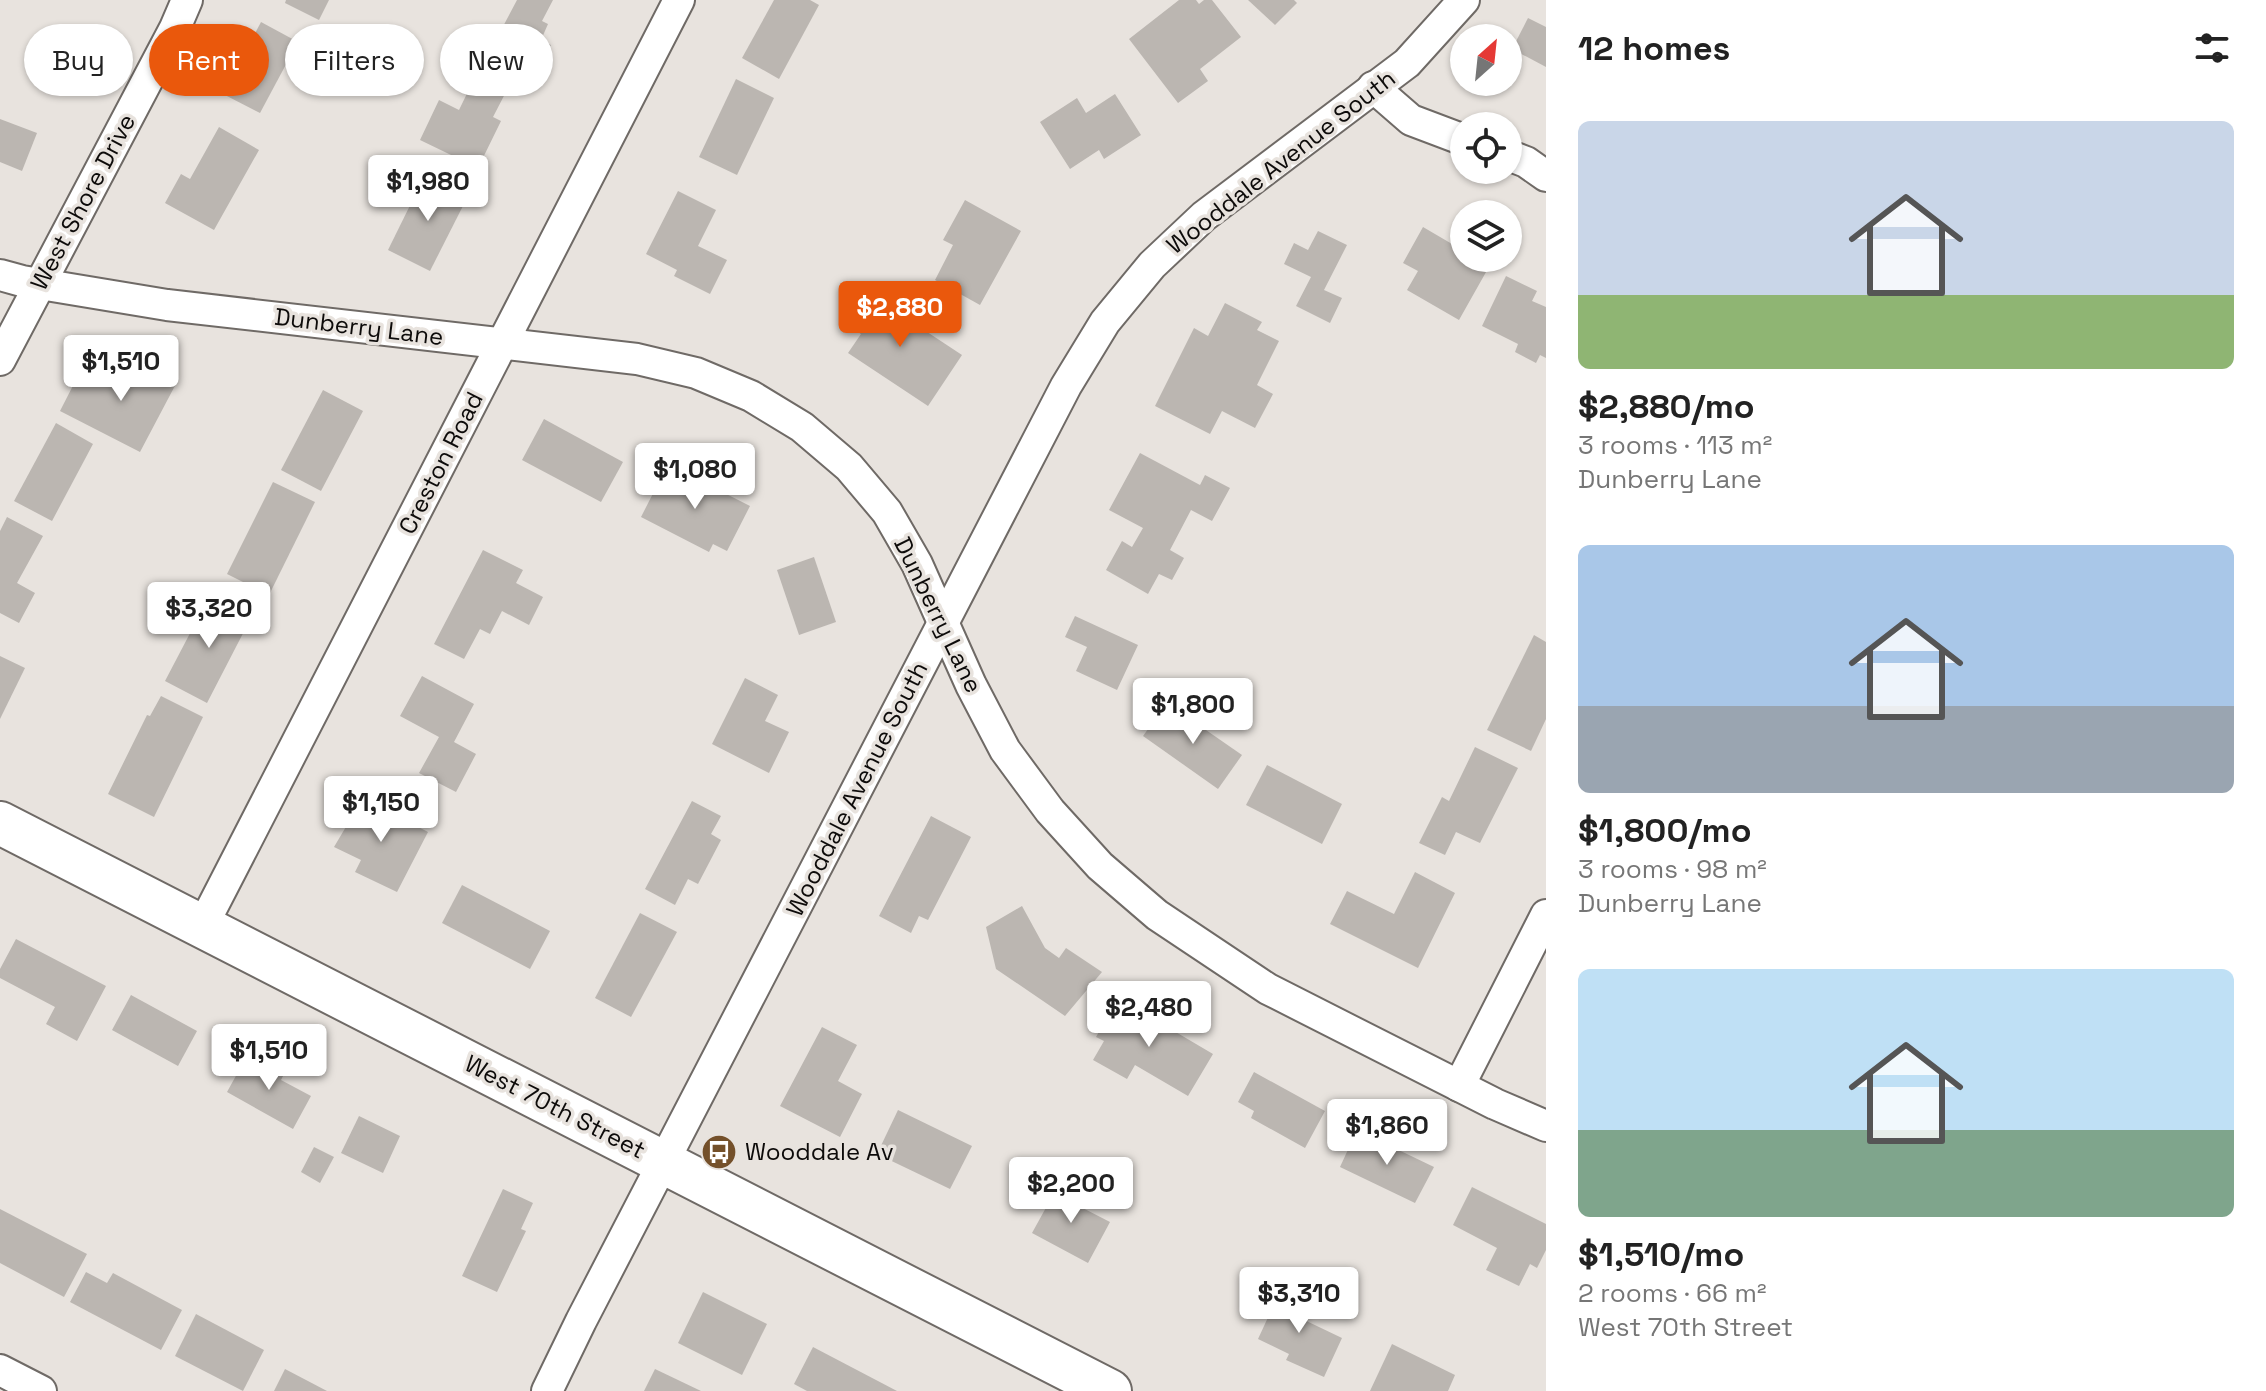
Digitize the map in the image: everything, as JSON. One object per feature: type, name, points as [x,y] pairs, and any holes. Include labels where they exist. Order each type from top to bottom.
[{"type":"street","name":"West Shore Drive","points":[[0,360],[168,42],[187,0]]},
{"type":"street","name":"Creston Road","points":[[203,925],[679,0]]},
{"type":"street","name":"Wooddale Avenue South","points":[[547,1391],[1066,386],[1105,322],[1152,265],[1204,216],[1407,63],[1464,0]]},
{"type":"street","points":[[1373,87],[1411,120],[1450,135]]},
{"type":"street","points":[[1522,160],[1546,176]]},
{"type":"street","name":"Dunberry Lane","points":[[0,275],[167,305],[637,359],[696,373],[751,396],[802,427],[849,467],[887,512],[917,564],[971,685],[1005,750],[1050,811],[1100,866],[1157,915],[1268,989],[1459,1086],[1546,1126]]},
{"type":"street","name":"West 70th Street","points":[[0,823],[1110,1391]]},
{"type":"street","points":[[1459,1086],[1546,915]]},
{"type":"street","points":[[0,1370],[41,1391]]},
{"type":"building","points":[[286,0],[329,0],[319,20],[285,3]]},
{"type":"building","points":[[517,0],[553,0],[542,21],[548,24],[504,24]]},
{"type":"building","points":[[774,0],[810,0],[819,5],[779,79],[742,58]]},
{"type":"building","points":[[1179,0],[1196,0],[1199,4],[1212,0],[1241,37],[1200,69],[1208,81],[1178,103],[1129,39]]},
{"type":"building","points":[[1248,0],[1294,0],[1297,3],[1275,25]]},
{"type":"building","points":[[1528,18],[1546,27],[1546,67],[1522,54],[1522,30]]},
{"type":"building","points":[[269,26],[285,35],[285,66],[260,113],[227,96],[269,96]]},
{"type":"building","points":[[736,79],[774,98],[737,175],[699,157]]},
{"type":"building","points":[[1115,94],[1141,135],[1104,159],[1099,150],[1070,169],[1040,122],[1077,98],[1086,113]]},
{"type":"building","points":[[466,96],[504,96],[493,117],[501,121],[478,168],[420,140],[439,100],[459,110]]},
{"type":"building","points":[[0,119],[37,133],[22,171],[0,162]]},
{"type":"building","points":[[219,127],[259,150],[214,230],[165,203],[181,174],[190,179]]},
{"type":"building","points":[[425,175],[468,196],[430,271],[388,250]]},
{"type":"building","points":[[678,191],[716,210],[698,246],[727,260],[710,294],[674,276],[677,270],[646,254]]},
{"type":"building","points":[[965,200],[1021,231],[980,305],[935,280],[953,245],[943,240]]},
{"type":"building","points":[[1423,227],[1450,243],[1450,272],[1486,272],[1459,320],[1407,290],[1418,271],[1403,263]]},
{"type":"building","points":[[1318,231],[1347,245],[1324,290],[1342,298],[1330,323],[1296,306],[1311,277],[1284,264],[1294,243],[1308,250]]},
{"type":"building","points":[[1506,276],[1537,291],[1532,301],[1546,307],[1546,358],[1540,355],[1536,363],[1515,352],[1518,344],[1482,326]]},
{"type":"building","points":[[865,291],[962,355],[928,406],[848,353],[861,334],[844,322]]},
{"type":"building","points":[[1225,303],[1262,322],[1257,330],[1279,341],[1257,385],[1273,394],[1255,428],[1222,411],[1210,434],[1155,406],[1194,328],[1208,336]]},
{"type":"building","points":[[135,358],[178,380],[140,452],[60,411],[82,368],[120,387]]},
{"type":"building","points":[[323,390],[363,411],[321,491],[281,470]]},
{"type":"building","points":[[544,419],[623,462],[601,502],[522,460]]},
{"type":"building","points":[[56,423],[93,444],[52,521],[14,501]]},
{"type":"building","points":[[1140,453],[1200,485],[1205,475],[1230,488],[1212,521],[1191,510],[1170,550],[1184,558],[1172,580],[1159,574],[1148,594],[1106,570],[1122,541],[1132,547],[1143,528],[1109,510]]},
{"type":"building","points":[[666,468],[679,475],[681,471],[750,506],[727,551],[713,544],[709,552],[641,517]]},
{"type":"building","points":[[273,482],[315,502],[269,595],[227,574]]},
{"type":"building","points":[[7,517],[43,536],[17,583],[35,593],[19,623],[0,613],[0,531]]},
{"type":"building","points":[[483,550],[523,570],[516,583],[543,597],[529,625],[502,611],[490,634],[480,629],[464,659],[434,644]]},
{"type":"building","points":[[814,557],[836,622],[799,635],[777,570]]},
{"type":"building","points":[[220,597],[253,614],[207,703],[165,681],[198,618],[207,622]]},
{"type":"building","points":[[1075,616],[1138,645],[1117,690],[1076,671],[1087,647],[1065,637]]},
{"type":"building","points":[[1534,635],[1546,642],[1546,719],[1531,751],[1487,730]]},
{"type":"building","points":[[0,656],[25,668],[0,719]]},
{"type":"building","points":[[422,676],[474,704],[454,742],[476,754],[456,792],[419,773],[439,737],[400,716]]},
{"type":"building","points":[[745,678],[778,695],[765,721],[789,732],[769,773],[712,744]]},
{"type":"building","points":[[161,696],[203,717],[154,817],[108,794],[147,715],[150,716]]},
{"type":"building","points":[[1167,703],[1242,755],[1218,789],[1143,736]]},
{"type":"building","points":[[1475,747],[1518,768],[1480,843],[1456,832],[1445,855],[1419,843],[1442,797],[1449,801]]},
{"type":"building","points":[[1267,765],[1342,804],[1322,844],[1246,805]]},
{"type":"building","points":[[363,798],[428,832],[397,892],[355,872],[361,860],[334,847]]},
{"type":"building","points":[[692,801],[721,816],[711,834],[721,840],[698,884],[688,879],[675,905],[645,889]]},
{"type":"building","points":[[931,816],[971,837],[928,920],[919,916],[911,933],[879,916]]},
{"type":"building","points":[[1415,872],[1455,893],[1418,968],[1330,924],[1347,891],[1394,914]]},
{"type":"building","points":[[462,885],[550,931],[530,969],[442,923]]},
{"type":"building","points":[[1022,906],[1045,948],[1059,958],[1066,948],[1102,972],[1065,1016],[996,969],[986,927]]},
{"type":"building","points":[[640,913],[677,932],[631,1017],[595,998]]},
{"type":"building","points":[[16,939],[106,986],[77,1041],[46,1024],[55,1007],[0,978],[0,969]]},
{"type":"building","points":[[131,995],[197,1031],[178,1066],[112,1030]]},
{"type":"building","points":[[1118,998],[1213,1054],[1188,1096],[1135,1065],[1127,1079],[1093,1060],[1104,1041],[1096,1037]]},
{"type":"building","points":[[822,1027],[857,1045],[838,1081],[862,1094],[840,1137],[780,1106]]},
{"type":"building","points":[[248,1054],[284,1074],[281,1080],[311,1096],[293,1129],[227,1092]]},
{"type":"building","points":[[1254,1072],[1325,1111],[1305,1148],[1251,1118],[1254,1111],[1238,1102]]},
{"type":"building","points":[[898,1110],[972,1146],[950,1189],[877,1154]]},
{"type":"building","points":[[359,1116],[400,1136],[383,1173],[341,1153]]},
{"type":"building","points":[[1357,1130],[1434,1167],[1415,1203],[1340,1167]]},
{"type":"building","points":[[314,1147],[334,1157],[320,1183],[301,1172]]},
{"type":"building","points":[[1059,1184],[1080,1195],[1075,1204],[1110,1222],[1088,1263],[1032,1233]]},
{"type":"building","points":[[1472,1187],[1546,1224],[1546,1250],[1537,1268],[1530,1264],[1519,1286],[1486,1270],[1497,1248],[1453,1225]]},
{"type":"building","points":[[503,1189],[533,1203],[521,1229],[526,1231],[497,1292],[462,1276]]},
{"type":"building","points":[[0,1209],[87,1254],[64,1297],[0,1263]]},
{"type":"building","points":[[86,1272],[107,1283],[113,1273],[182,1310],[161,1350],[70,1302]]},
{"type":"building","points":[[1282,1287],[1304,1298],[1296,1316],[1342,1338],[1324,1377],[1286,1360],[1289,1354],[1258,1339]]},
{"type":"building","points":[[703,1292],[767,1324],[742,1375],[678,1343]]},
{"type":"building","points":[[196,1314],[264,1350],[243,1391],[175,1356]]},
{"type":"building","points":[[1392,1344],[1455,1375],[1448,1391],[1370,1391]]},
{"type":"building","points":[[813,1347],[897,1391],[807,1391],[794,1384]]},
{"type":"building","points":[[285,1369],[327,1391],[274,1391]]},
{"type":"building","points":[[655,1369],[701,1391],[644,1391]]},
{"type":"place","name":"Wooddale Av","points":[[719,1152]]}]
